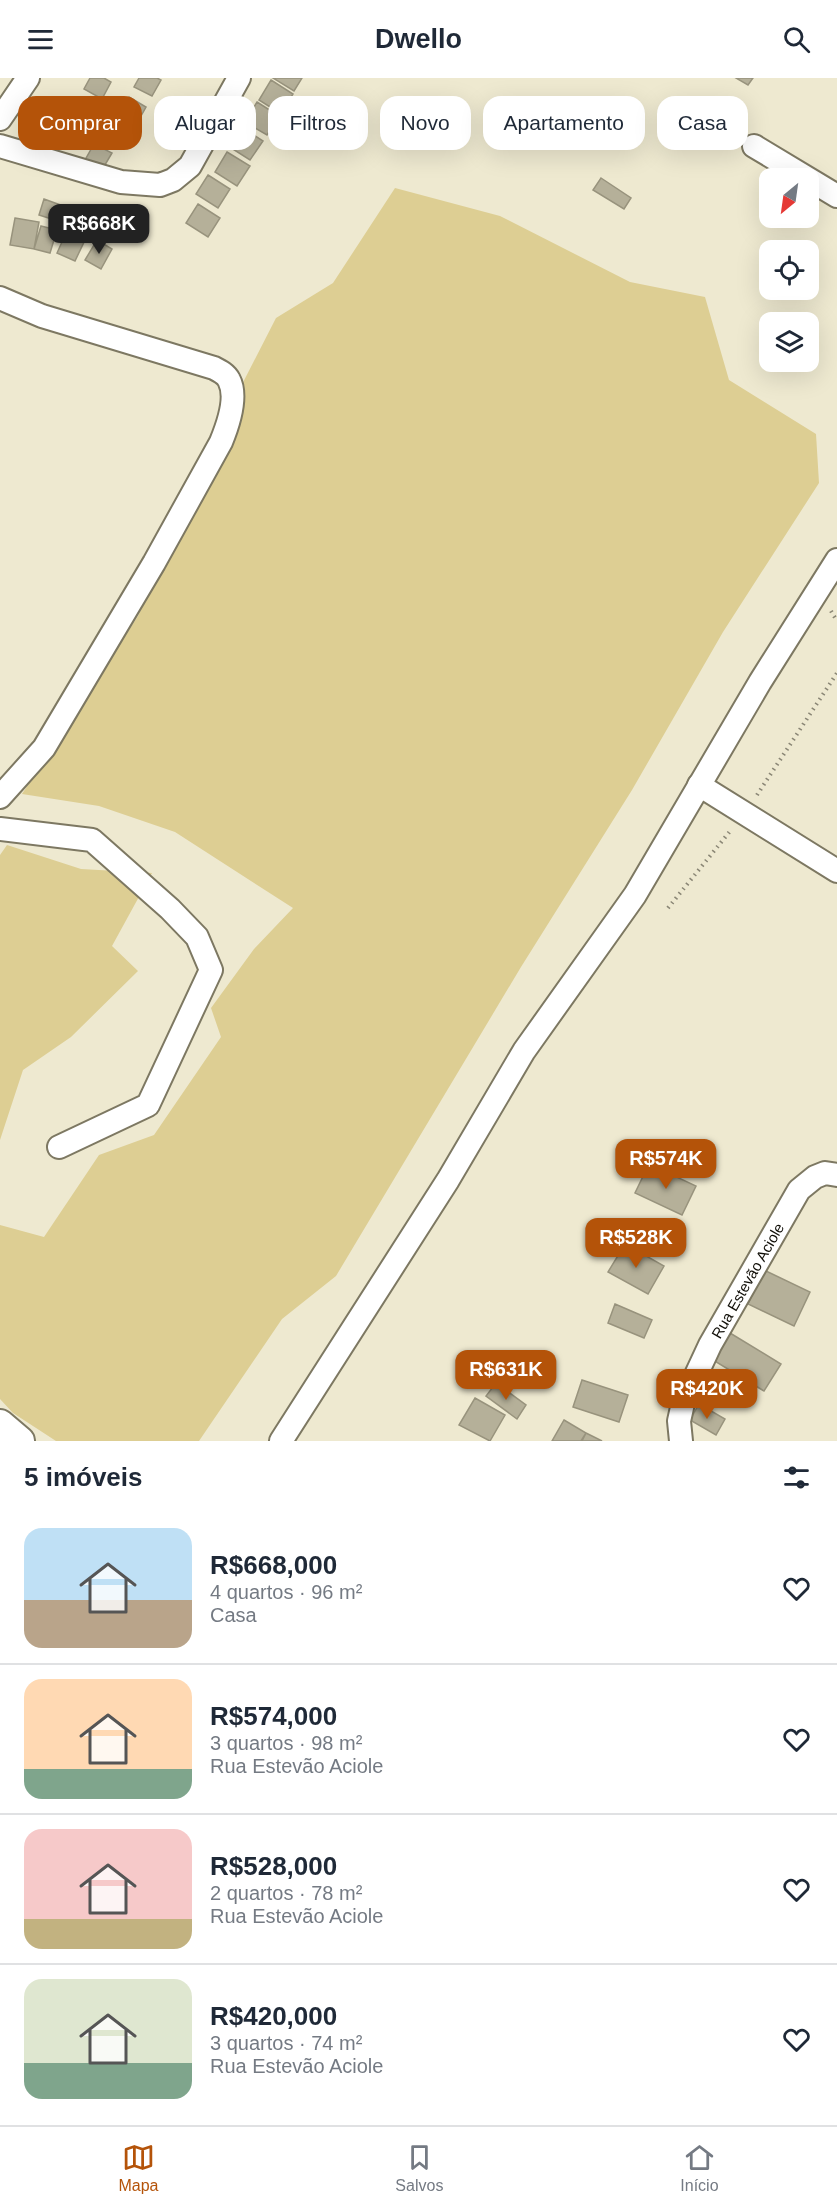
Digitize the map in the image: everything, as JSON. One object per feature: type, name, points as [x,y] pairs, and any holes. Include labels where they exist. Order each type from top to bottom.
[{"type":"street","points":[[0,119],[28,78]]},
{"type":"street","points":[[0,146],[120,182],[160,185],[173,180],[190,166],[239,78]]},
{"type":"street","points":[[754,146],[837,196]]},
{"type":"street","points":[[0,298],[42,316],[214,368],[224,374],[230,382],[231,394],[227,426],[221,442],[165,544],[44,748],[0,797]]},
{"type":"street","points":[[281,1441],[448,1180],[524,1051],[635,895],[760,682],[837,560]]},
{"type":"street","points":[[699,786],[837,871]]},
{"type":"street","points":[[0,829],[92,840],[170,909],[196,937],[211,970],[148,1105],[59,1147]]},
{"type":"street","name":"Rua Estevão Aciole","points":[[681,1441],[678,1421],[694,1377],[799,1190],[819,1174],[837,1175]]},
{"type":"street","points":[[0,1424],[20,1441]]},
{"type":"path","points":[[668,908],[744,814],[837,673]]},
{"type":"shaded area","points":[[395,188],[500,216],[630,282],[705,297],[729,380],[816,434],[819,483],[723,632],[632,790],[521,967],[336,1276],[282,1319],[199,1441],[56,1441],[13,1413],[0,1399],[0,1225],[44,1237],[99,1155],[154,1135],[221,1037],[211,1008],[254,949],[293,908],[175,832],[99,806],[22,794],[138,616],[188,508],[234,400],[276,318],[333,283]]},
{"type":"shaded area","points":[[7,845],[81,869],[152,873],[112,946],[138,971],[71,1037],[23,1070],[0,1140],[0,855]]},
{"type":"building","points":[[90,78],[104,78],[111,82],[104,96],[97,96],[84,89]]},
{"type":"building","points":[[139,78],[161,80],[152,96],[134,87]]},
{"type":"building","points":[[273,78],[302,78],[294,91]]},
{"type":"building","points":[[736,78],[753,78],[748,85]]},
{"type":"building","points":[[271,80],[293,94],[292,96],[268,96],[268,106],[259,100]]},
{"type":"building","points":[[257,102],[268,109],[267,135],[256,128]]},
{"type":"building","points":[[256,136],[263,141],[250,160],[234,150],[256,150]]},
{"type":"building","points":[[91,150],[106,150],[112,153],[102,170],[85,160]]},
{"type":"building","points":[[227,152],[250,166],[237,186],[215,172]]},
{"type":"building","points":[[208,175],[230,189],[218,208],[196,194]]},
{"type":"building","points":[[601,178],[631,198],[624,209],[593,190]]},
{"type":"building","points":[[44,199],[66,207],[61,222],[39,215]]},
{"type":"building","points":[[198,204],[220,218],[208,237],[186,223]]},
{"type":"building","points":[[15,218],[39,222],[34,249],[10,245]]},
{"type":"building","points":[[41,226],[57,230],[50,253],[34,249]]},
{"type":"building","points":[[67,231],[85,240],[75,261],[57,253]]},
{"type":"building","points":[[97,240],[112,249],[101,269],[85,260]]},
{"type":"building","points":[[649,1164],[696,1186],[682,1215],[635,1193]]},
{"type":"building","points":[[625,1244],[664,1266],[648,1294],[608,1272]]},
{"type":"building","points":[[764,1270],[810,1292],[794,1326],[748,1304]]},
{"type":"building","points":[[615,1304],[652,1320],[644,1338],[608,1323]]},
{"type":"building","points":[[730,1333],[781,1364],[764,1391],[713,1360]]},
{"type":"building","points":[[582,1380],[628,1395],[619,1422],[573,1407]]},
{"type":"building","points":[[496,1383],[526,1405],[517,1419],[486,1396]]},
{"type":"building","points":[[475,1398],[505,1415],[490,1441],[459,1425]]},
{"type":"building","points":[[699,1404],[725,1419],[716,1435],[690,1420]]},
{"type":"building","points":[[564,1420],[586,1433],[581,1441],[552,1441]]},
{"type":"building","points":[[586,1433],[602,1441],[582,1441]]}]
